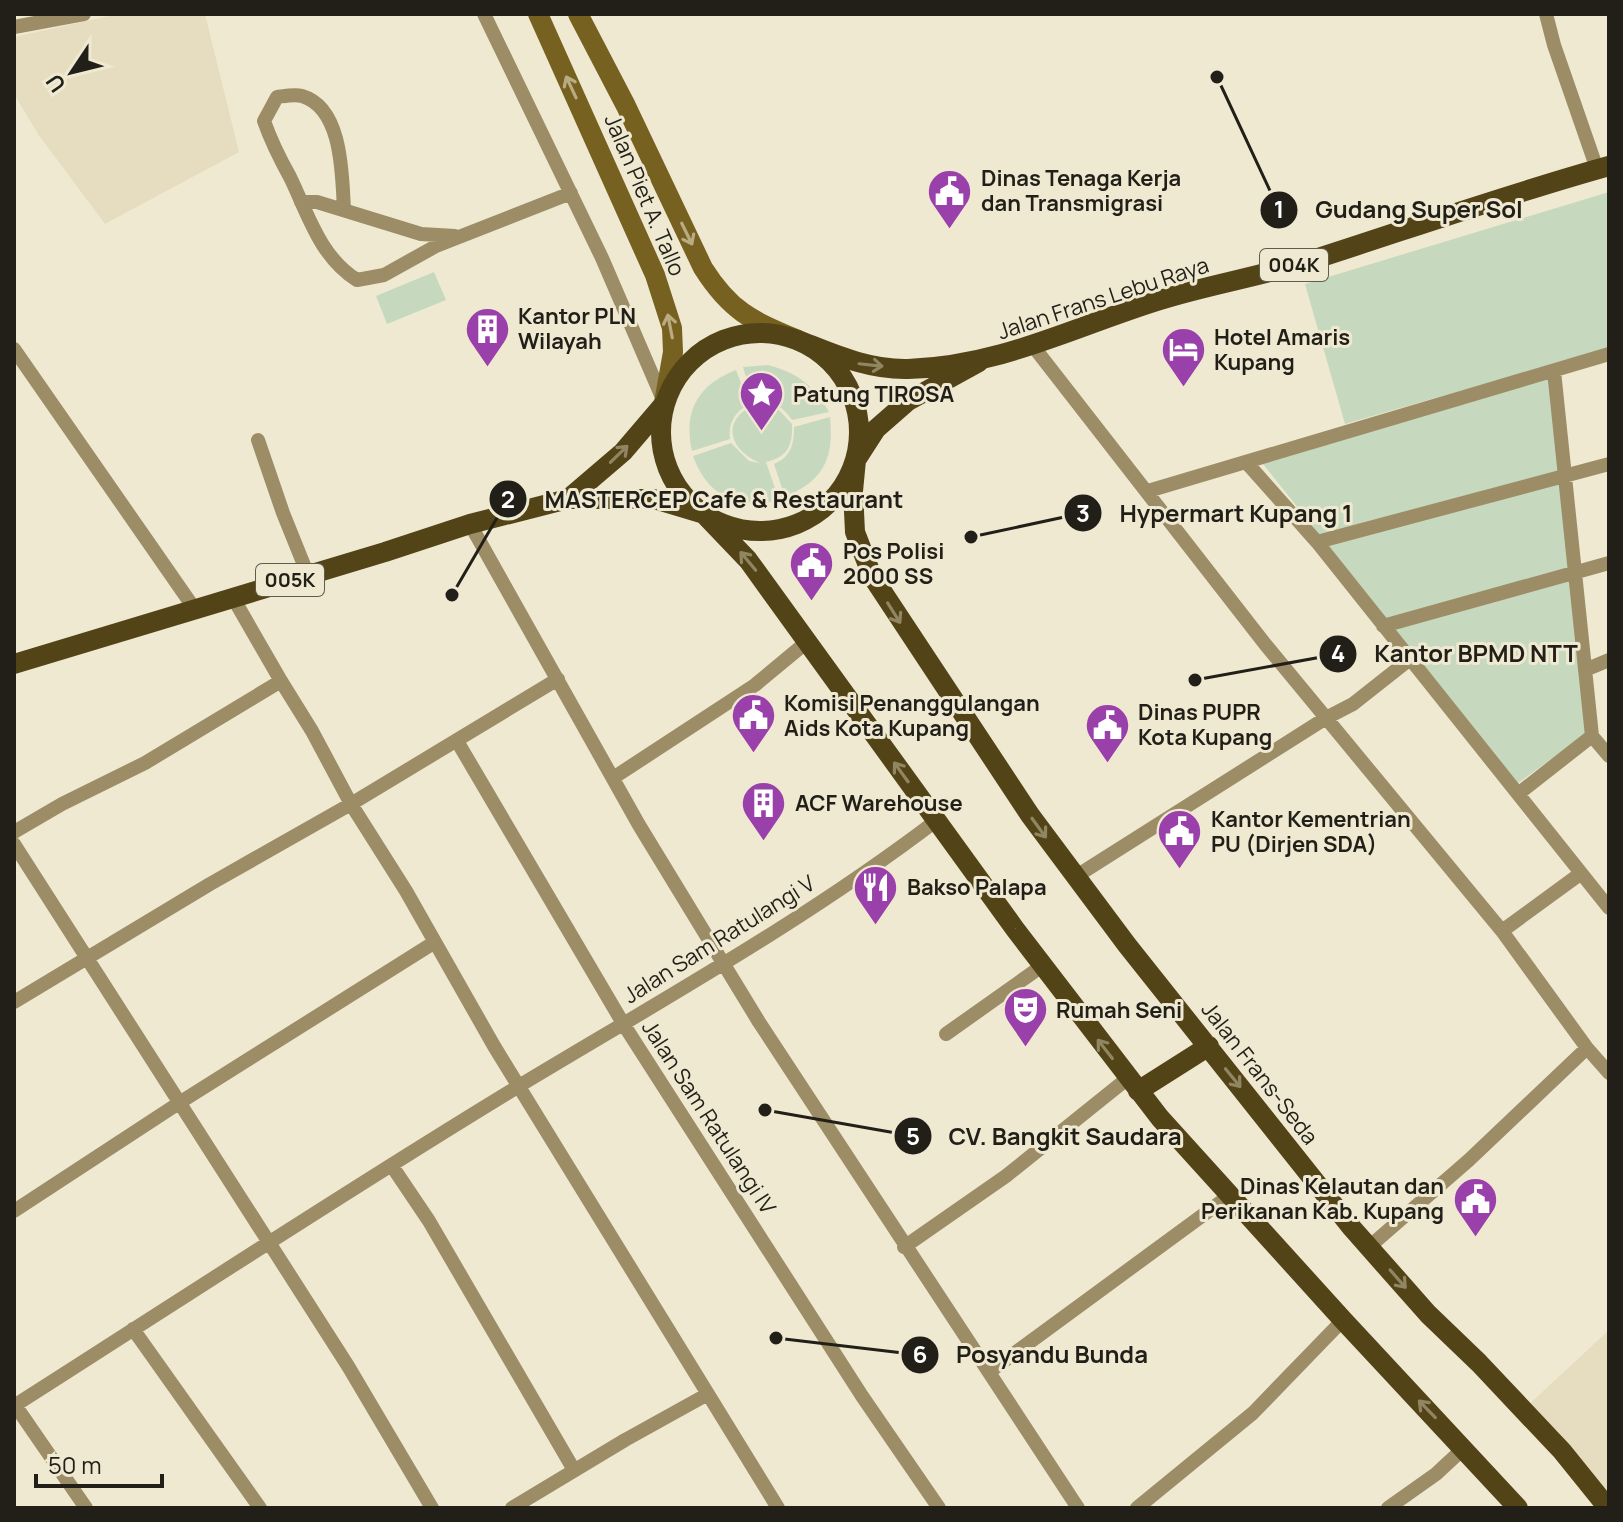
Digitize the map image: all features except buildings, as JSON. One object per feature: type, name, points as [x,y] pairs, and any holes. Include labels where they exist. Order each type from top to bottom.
[{"type":"main road","name":"Jalan Piet A. Tallo","points":[[538,14],[655,275],[672,328],[673,352],[664,403]]},
{"type":"main road","name":"Jalan Piet A. Tallo","points":[[578,14],[626,106],[703,268],[717,289],[751,319],[798,340]]},
{"type":"main road","name":"Jalan Frans Lebu Raya","points":[[798,340],[856,364],[906,369],[979,362],[1161,300],[1310,261],[1465,209],[1603,168]]},
{"type":"main road","points":[[704,514],[722,524],[743,530],[763,532],[784,529],[804,522],[829,504],[848,480],[856,460],[859,419],[849,389],[832,363],[816,349],[778,334],[757,332],[717,341],[699,352],[672,384],[664,403],[661,445],[675,484],[688,501],[748,560],[1042,966],[1133,1084],[1229,1196],[1518,1508]]},
{"type":"main road","name":"Jalan Frans Lebu Raya","points":[[856,460],[876,429],[908,401],[979,362]]},
{"type":"main road","name":"005K","points":[[568,499],[623,452],[664,403]]},
{"type":"main road","name":"Jalan Frans-Seda","points":[[856,460],[853,491],[855,532],[872,576],[998,769],[1075,877],[1369,1247],[1428,1314],[1562,1451],[1608,1508]]},
{"type":"main road","name":"005K","points":[[14,664],[470,524],[568,499],[654,499],[704,514]]},
{"type":"main road","points":[[1133,1084],[1209,1046]]},
{"type":"street","points":[[14,27],[84,14]]},
{"type":"street","points":[[484,14],[571,193],[664,403]]},
{"type":"street","points":[[1546,14],[1554,45],[1603,168]]},
{"type":"street","points":[[344,210],[341,164],[331,121],[314,101],[300,95],[277,97],[264,121],[270,140],[315,235],[345,272],[357,280],[384,275],[436,246],[571,193]]},
{"type":"street","points":[[301,202],[317,202],[421,234],[459,236]]},
{"type":"street","points":[[1033,346],[1326,718],[1502,931],[1587,1048],[1609,1073]]},
{"type":"street","points":[[14,349],[194,608]]},
{"type":"street","points":[[1148,491],[1609,354]]},
{"type":"street","points":[[1554,371],[1592,736],[1609,756]]},
{"type":"street","points":[[258,440],[308,575]]},
{"type":"street","points":[[1246,462],[1317,542],[1609,908]]},
{"type":"street","points":[[1317,542],[1609,464]]},
{"type":"street","points":[[470,524],[613,778],[759,1022],[1078,1508]]},
{"type":"street","points":[[1383,626],[1609,563]]},
{"type":"street","points":[[232,596],[351,804],[519,1086],[778,1508]]},
{"type":"street","points":[[613,778],[755,685],[808,641]]},
{"type":"street","points":[[1075,877],[1353,704],[1410,659]]},
{"type":"street","points":[[1585,670],[1609,660]]},
{"type":"street","points":[[14,1002],[558,679]]},
{"type":"street","points":[[14,832],[62,804],[145,763],[281,681]]},
{"type":"street","points":[[1518,794],[1592,736]]},
{"type":"street","name":"Jalan Sam Ratulangi IV","points":[[457,741],[624,1025],[862,1396],[939,1508]]},
{"type":"street","name":"Jalan Sam Ratulangi V","points":[[15,1405],[519,1086],[624,1025],[878,865],[937,820]]},
{"type":"street","points":[[14,844],[348,1366],[432,1508]]},
{"type":"street","points":[[1502,931],[1580,874]]},
{"type":"street","points":[[14,1211],[435,942]]},
{"type":"street","points":[[946,1034],[1042,966]]},
{"type":"street","points":[[1369,1247],[1469,1160],[1587,1048]]},
{"type":"street","points":[[904,1247],[1133,1084]]},
{"type":"street","points":[[392,1166],[429,1221],[574,1470]]},
{"type":"street","points":[[989,1372],[1229,1196]]},
{"type":"street","points":[[1137,1508],[1253,1413],[1343,1320]]},
{"type":"street","points":[[133,1329],[260,1508]]},
{"type":"street","points":[[512,1508],[708,1394]]},
{"type":"street","points":[[15,1405],[86,1508]]},
{"type":"street","points":[[1388,1508],[1436,1474],[1464,1448]]},
{"type":"shaded area","points":[[118,14],[205,14],[239,152],[105,224],[38,134],[14,94],[14,37]]},
{"type":"shaded area","points":[[1609,1330],[1609,1502],[1523,1410]]},
{"type":"green space","points":[[1609,192],[1609,348],[1345,424],[1305,284]]},
{"type":"green space","points":[[434,272],[446,300],[387,324],[376,296]]},
{"type":"green space","points":[[768,365],[804,381],[829,412],[792,420],[776,404],[765,400],[753,401],[743,367]]},
{"type":"green space","points":[[736,370],[749,404],[734,418],[730,439],[692,451],[690,424],[696,401],[712,383]]},
{"type":"green space","points":[[1549,378],[1587,733],[1518,783],[1263,464]]},
{"type":"green space","points":[[762,402],[777,408],[792,424],[788,449],[766,462],[779,500],[738,501],[716,491],[707,482],[693,456],[731,443],[749,461],[760,463],[740,449],[732,432],[739,415]]},
{"type":"green space","points":[[830,417],[830,445],[824,466],[809,483],[785,497],[774,464],[784,458],[790,449],[794,427]]},
{"type":"place","name":"Gudang Super Sol","points":[[1217,77]]},
{"type":"place","name":"Dinas Tenaga Kerja dan Transmigrasi","points":[[950,230]]},
{"type":"place","name":"Kantor PLN Wilayah","points":[[487,368]]},
{"type":"place","name":"Hotel Amaris Kupang","points":[[1183,389]]},
{"type":"place","name":"Patung TIROSA","points":[[762,433]]},
{"type":"place","name":"Hypermart Kupang 1","points":[[971,537]]},
{"type":"place","name":"MASTERCEP Cafe & Restaurant","points":[[452,595]]},
{"type":"place","name":"Pos Polisi 2000 SS","points":[[812,603]]},
{"type":"place","name":"Kantor BPMD NTT","points":[[1195,680]]},
{"type":"place","name":"Komisi Penanggulangan Aids Kota Kupang","points":[[753,755]]},
{"type":"place","name":"Dinas PUPR Kota Kupang","points":[[1107,764]]},
{"type":"place","name":"ACF Warehouse","points":[[764,842]]},
{"type":"place","name":"Kantor Kementrian PU (Dirjen SDA)","points":[[1180,871]]},
{"type":"place","name":"Bakso Palapa","points":[[876,926]]},
{"type":"place","name":"Rumah Seni","points":[[1025,1049]]},
{"type":"place","name":"CV. Bangkit Saudara","points":[[765,1110]]},
{"type":"place","name":"Dinas Kelautan dan Perikanan Kab. Kupang","points":[[1475,1238]]},
{"type":"place","name":"Posyandu Bunda","points":[[776,1338]]}]
